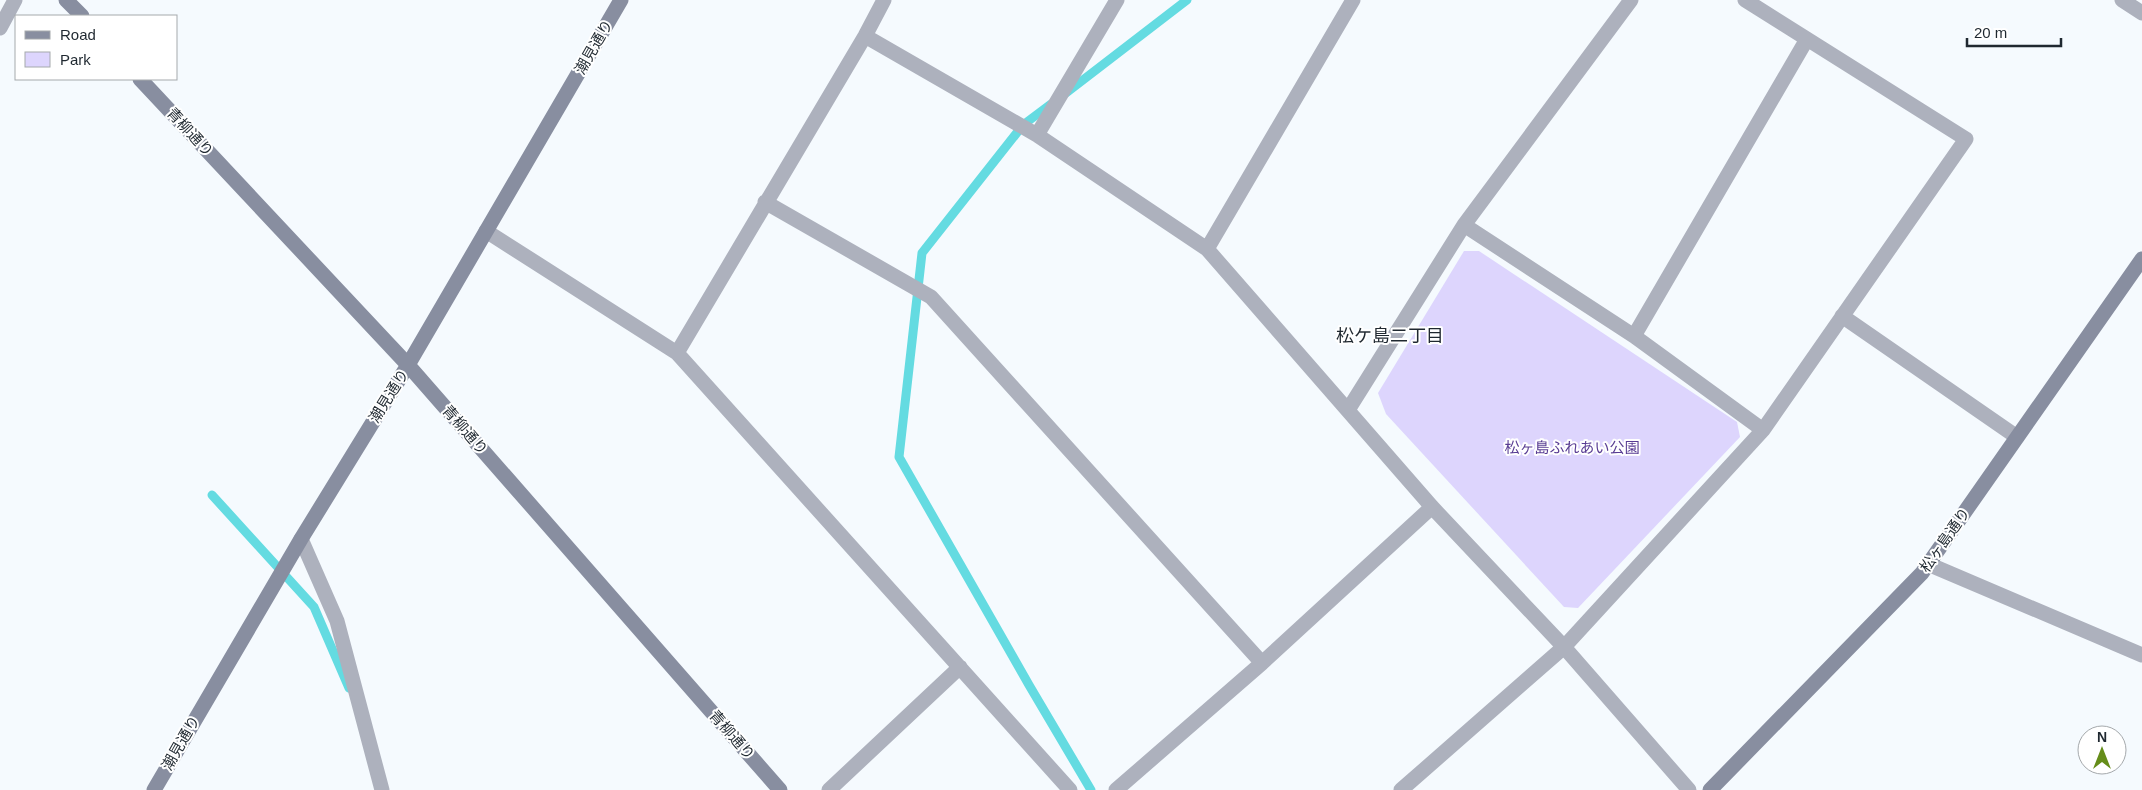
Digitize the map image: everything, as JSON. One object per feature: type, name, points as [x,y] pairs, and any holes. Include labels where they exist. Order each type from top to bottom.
[{"type":"street","points":[[0,28],[15,0]]},
{"type":"street","points":[[66,0],[81,15]]},
{"type":"street","name":"潮見通り","points":[[154,790],[301,539],[408,365],[622,0]]},
{"type":"street","points":[[677,353],[865,36],[884,0]]},
{"type":"street","points":[[1037,136],[1116,0]]},
{"type":"street","points":[[1207,249],[1353,0]]},
{"type":"street","points":[[1348,410],[1464,225],[1631,0]]},
{"type":"street","points":[[1401,790],[1564,647],[1763,430],[1966,139],[1745,0]]},
{"type":"street","points":[[2122,0],[2142,13]]},
{"type":"street","points":[[865,36],[1037,136],[1207,249],[1432,507],[1564,647],[1689,790]]},
{"type":"street","points":[[1634,336],[1807,39]]},
{"type":"street","name":"青柳通り","points":[[141,80],[408,365],[780,790]]},
{"type":"street","points":[[765,202],[931,297],[1262,663]]},
{"type":"street","points":[[1464,225],[1634,336],[1763,430]]},
{"type":"street","points":[[486,231],[677,353],[1070,790]]},
{"type":"street","name":"松ヶ島通り","points":[[1710,790],[1922,573],[2142,259]]},
{"type":"street","points":[[1842,316],[2017,437]]},
{"type":"street","points":[[1116,790],[1262,663],[1432,507]]},
{"type":"street","points":[[301,539],[338,621],[382,790]]},
{"type":"street","points":[[1928,564],[2142,655]]},
{"type":"street","points":[[829,790],[960,667]]},
{"type":"green space","name":"松ヶ島ふれあい公園","points":[[1464,251],[1479,251],[1737,422],[1740,437],[1578,608],[1564,607],[1386,414],[1378,393]]},
{"type":"waterway","points":[[1066,93],[1187,0]]},
{"type":"waterway","points":[[1051,104],[1023,125],[922,253],[899,457],[1091,790]]},
{"type":"waterway","points":[[212,495],[314,607],[349,688]]},
{"type":"district","name":"松ケ島二丁目","points":[[1390,336]]}]
